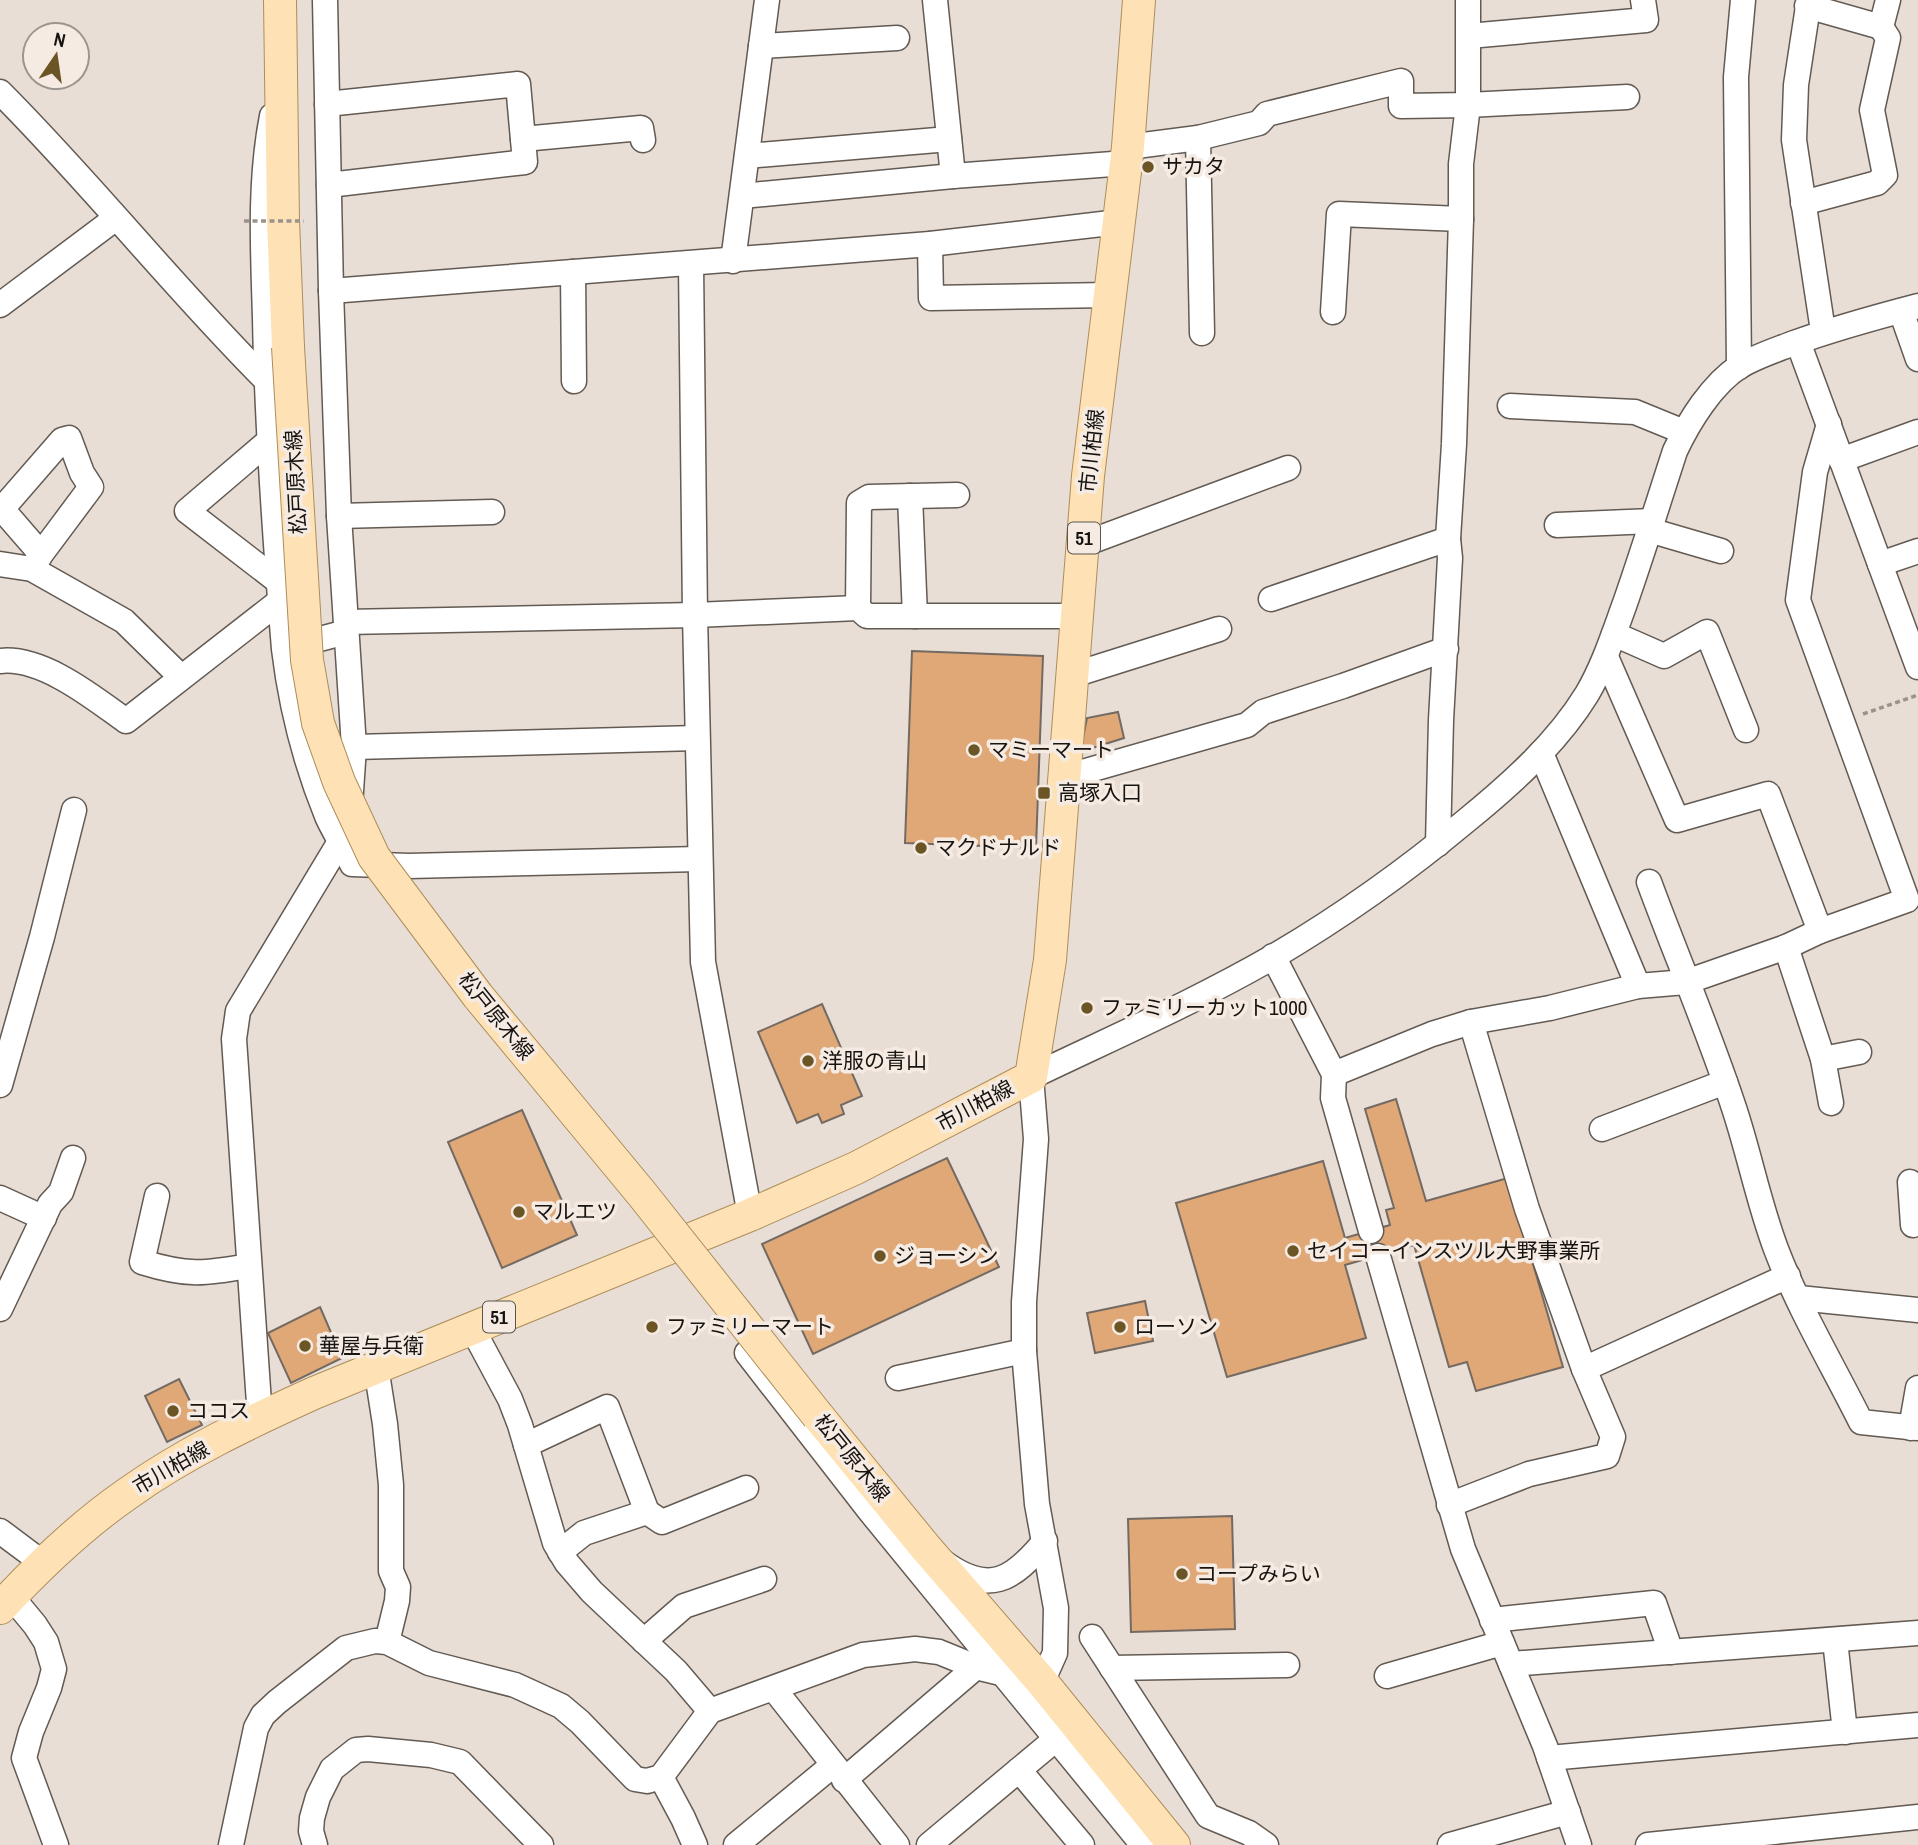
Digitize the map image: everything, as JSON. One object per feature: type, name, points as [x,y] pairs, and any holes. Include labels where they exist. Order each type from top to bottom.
[{"type":"main road","name":"松戸原木線","points":[[280,0],[288,347],[309,673],[318,723],[326,747],[374,857],[478,996],[642,1194],[818,1416],[926,1548],[1042,1682],[1174,1845]]},
{"type":"main road","name":"市川柏線","points":[[5,1602],[78,1533],[128,1493],[260,1418],[376,1367],[750,1215],[856,1168],[1031,1077],[1050,960],[1088,476],[1127,155],[1139,0]]},
{"type":"street","points":[[260,1418],[234,1038],[238,1011],[341,840],[350,806],[354,747],[339,516],[325,0]]},
{"type":"street","points":[[733,261],[767,0]]},
{"type":"street","points":[[935,0],[953,176]]},
{"type":"street","points":[[1438,844],[1441,719],[1450,558],[1448,539],[1454,444],[1461,164],[1468,105],[1468,0]]},
{"type":"street","points":[[1469,36],[1646,20],[1643,0]]},
{"type":"street","points":[[1739,367],[1736,77],[1743,0]]},
{"type":"street","points":[[1881,27],[1888,0]]},
{"type":"street","points":[[1802,202],[1877,183],[1885,175],[1872,110],[1888,38],[1881,27],[1808,3],[1796,85],[1794,141],[1802,202],[1823,331]]},
{"type":"street","points":[[761,46],[897,38]]},
{"type":"street","points":[[280,76],[265,153],[262,208],[265,379],[284,649],[288,686],[302,744],[329,820],[352,864],[409,866],[699,859]]},
{"type":"street","points":[[741,196],[953,176],[1127,155],[1259,124],[1267,114],[1401,81],[1401,106],[1627,97]]},
{"type":"street","points":[[327,104],[518,85],[525,162],[329,185]]},
{"type":"street","points":[[0,92],[35,127],[221,336],[265,379]]},
{"type":"street","points":[[523,139],[641,128],[643,140]]},
{"type":"street","points":[[1198,138],[1202,333]]},
{"type":"street","points":[[747,156],[949,139]]},
{"type":"street","points":[[1333,312],[1339,214],[1461,219]]},
{"type":"street","points":[[0,305],[116,218]]},
{"type":"street","points":[[331,291],[930,244],[1119,222]]},
{"type":"street","points":[[930,244],[931,298],[1109,295]]},
{"type":"street","points":[[691,264],[699,859],[703,962],[750,1215]]},
{"type":"street","points":[[573,272],[574,381]]},
{"type":"street","points":[[1042,1682],[1055,1653],[1056,1608],[1032,1466],[1024,1352],[1024,1302],[1036,1139],[1031,1077],[1192,999],[1273,956],[1371,893],[1438,844],[1541,753],[1581,703],[1606,657],[1684,432],[1716,388],[1739,367],[1823,331],[1909,309],[1918,359]]},
{"type":"street","points":[[221,336],[243,338],[253,334],[265,322]]},
{"type":"street","points":[[1798,342],[1918,667]]},
{"type":"street","points":[[1510,406],[1635,411],[1684,432]]},
{"type":"street","points":[[1334,1073],[1432,1034],[1471,1022],[1550,1008],[1638,986],[1686,982],[1912,899],[1842,722],[1798,600],[1815,472],[1829,424]]},
{"type":"street","points":[[1841,460],[1918,432]]},
{"type":"street","points":[[269,441],[187,511],[279,592]]},
{"type":"street","points":[[1083,544],[1288,468]]},
{"type":"street","points":[[858,608],[859,503],[869,497],[957,495]]},
{"type":"street","points":[[911,496],[915,616]]},
{"type":"street","points":[[339,516],[492,512]]},
{"type":"street","points":[[1557,524],[1651,525],[1721,551]]},
{"type":"street","points":[[1271,599],[1448,539]]},
{"type":"street","points":[[1880,564],[1918,551]]},
{"type":"street","points":[[0,564],[37,561],[124,621],[181,677]]},
{"type":"street","points":[[0,661],[8,660],[43,668],[126,721],[279,592]]},
{"type":"street","points":[[284,649],[346,627],[858,608],[867,616],[1078,617]]},
{"type":"street","points":[[1073,675],[1219,629]]},
{"type":"street","points":[[1614,634],[1664,656],[1707,632],[1746,730]]},
{"type":"street","points":[[1065,777],[1247,726],[1263,712],[1446,649]]},
{"type":"street","points":[[1606,657],[1677,820],[1768,794],[1820,931]]},
{"type":"street","points":[[354,747],[697,738]]},
{"type":"street","points":[[1541,753],[1638,986]]},
{"type":"street","points":[[0,1085],[74,810]]},
{"type":"street","points":[[1648,882],[1709,1036],[1765,1215],[1793,1287],[1861,1422],[1915,1428],[1918,1388]]},
{"type":"street","points":[[1786,947],[1823,1059],[1831,1103]]},
{"type":"street","points":[[1273,956],[1334,1073],[1333,1098],[1370,1231]]},
{"type":"street","points":[[1449,1505],[1529,1474],[1606,1456],[1613,1437],[1584,1369],[1527,1209],[1471,1022]]},
{"type":"street","points":[[1823,1059],[1859,1052]]},
{"type":"street","points":[[1602,1129],[1725,1082]]},
{"type":"street","points":[[0,1309],[50,1204],[61,1192],[73,1158]]},
{"type":"street","points":[[1910,1176],[1913,1225]]},
{"type":"street","points":[[157,1196],[142,1262],[169,1271],[201,1274],[248,1266]]},
{"type":"street","points":[[0,1198],[44,1218]]},
{"type":"street","points":[[1378,1256],[1463,1549],[1549,1758],[1579,1845]]},
{"type":"street","points":[[1584,1369],[1793,1287],[1918,1310]]},
{"type":"street","points":[[472,1328],[510,1399],[543,1508],[560,1552],[592,1592],[676,1671],[710,1711]]},
{"type":"street","points":[[898,1378],[1024,1352]]},
{"type":"street","points":[[747,1353],[869,1510],[1143,1845]]},
{"type":"street","points":[[376,1367],[391,1485],[391,1571],[398,1587],[387,1642]]},
{"type":"street","points":[[526,1445],[607,1407],[647,1513],[662,1521],[746,1489]]},
{"type":"street","points":[[560,1552],[584,1533],[647,1513]]},
{"type":"street","points":[[0,1531],[44,1564]]},
{"type":"street","points":[[926,1548],[955,1570],[976,1579],[993,1581],[1011,1576],[1026,1564],[1045,1541]]},
{"type":"street","points":[[644,1641],[684,1606],[764,1579]]},
{"type":"street","points":[[5,1602],[35,1625],[46,1642],[54,1669],[24,1758],[56,1845]]},
{"type":"street","points":[[1492,1620],[1654,1603],[1671,1652]]},
{"type":"street","points":[[1387,1676],[1506,1654],[1671,1652],[1918,1633]]},
{"type":"street","points":[[1093,1637],[1208,1816],[1249,1833],[1266,1845]]},
{"type":"street","points":[[1835,1640],[1845,1731]]},
{"type":"street","points":[[231,1845],[256,1728],[263,1715],[346,1648],[375,1641],[387,1642],[429,1663],[515,1685],[561,1706],[580,1721],[635,1779],[647,1781],[662,1777],[710,1711],[863,1654],[915,1649],[939,1651],[976,1667],[1001,1673]]},
{"type":"street","points":[[1112,1668],[1286,1665]]},
{"type":"street","points":[[737,1845],[839,1772],[976,1667]]},
{"type":"street","points":[[774,1689],[898,1845]]},
{"type":"street","points":[[1549,1758],[1918,1725]]},
{"type":"street","points":[[929,1845],[1056,1739]]},
{"type":"street","points":[[315,1845],[311,1832],[312,1818],[318,1797],[332,1769],[356,1750],[368,1749],[431,1755],[460,1762],[541,1845]]},
{"type":"street","points":[[1019,1770],[1082,1845]]},
{"type":"street","points":[[662,1777],[695,1845]]},
{"type":"street","points":[[1450,1845],[1568,1812]]},
{"type":"street","points":[[1648,1845],[1711,1842],[1918,1817]]},
{"type":"path","points":[[244,221],[304,221]]},
{"type":"path","points":[[1842,722],[1918,695]]},
{"type":"building","name":"マミーマート","points":[[912,651],[1043,656],[1036,848],[905,843]]},
{"type":"building","points":[[1118,712],[1124,738],[1080,752],[1087,718]]},
{"type":"building","points":[[822,1004],[862,1096],[841,1105],[844,1114],[822,1123],[818,1114],[797,1123],[758,1032]]},
{"type":"building","name":"セイコーインスツル大野事業所","points":[[1396,1099],[1426,1201],[1508,1178],[1563,1367],[1476,1391],[1467,1362],[1449,1367],[1414,1245],[1345,1265],[1366,1338],[1227,1377],[1176,1203],[1323,1161],[1345,1238],[1390,1225],[1386,1210],[1394,1208],[1365,1109]]},
{"type":"building","points":[[522,1110],[577,1235],[502,1268],[448,1142]]},
{"type":"building","name":"ジョーシン","points":[[947,1158],[999,1267],[813,1354],[762,1244]]},
{"type":"building","name":"ローソン","points":[[1145,1301],[1153,1341],[1095,1353],[1087,1313]]},
{"type":"building","name":"華屋与兵衛","points":[[320,1307],[342,1358],[291,1383],[268,1333]]},
{"type":"building","name":"ココス","points":[[179,1379],[202,1425],[167,1442],[145,1396]]},
{"type":"building","name":"コープみらい","points":[[1232,1516],[1235,1629],[1131,1632],[1128,1519]]},
{"type":"place","name":"サカタ","points":[[1148,167]]},
{"type":"place","name":"マミーマート","points":[[974,750]]},
{"type":"place","name":"高塚入口","points":[[1044,793]]},
{"type":"place","name":"マクドナルド","points":[[921,848]]},
{"type":"place","name":"ファミリーカット1000","points":[[1087,1008]]},
{"type":"place","name":"洋服の青山","points":[[808,1061]]},
{"type":"place","name":"マルエツ","points":[[519,1212]]},
{"type":"place","name":"セイコーインスツル大野事業所","points":[[1293,1251]]},
{"type":"place","name":"ジョーシン","points":[[880,1256]]},
{"type":"place","name":"ファミリーマート","points":[[652,1327]]},
{"type":"place","name":"ローソン","points":[[1120,1327]]},
{"type":"place","name":"華屋与兵衛","points":[[305,1346]]},
{"type":"place","name":"ココス","points":[[173,1411]]},
{"type":"place","name":"コープみらい","points":[[1182,1574]]}]
